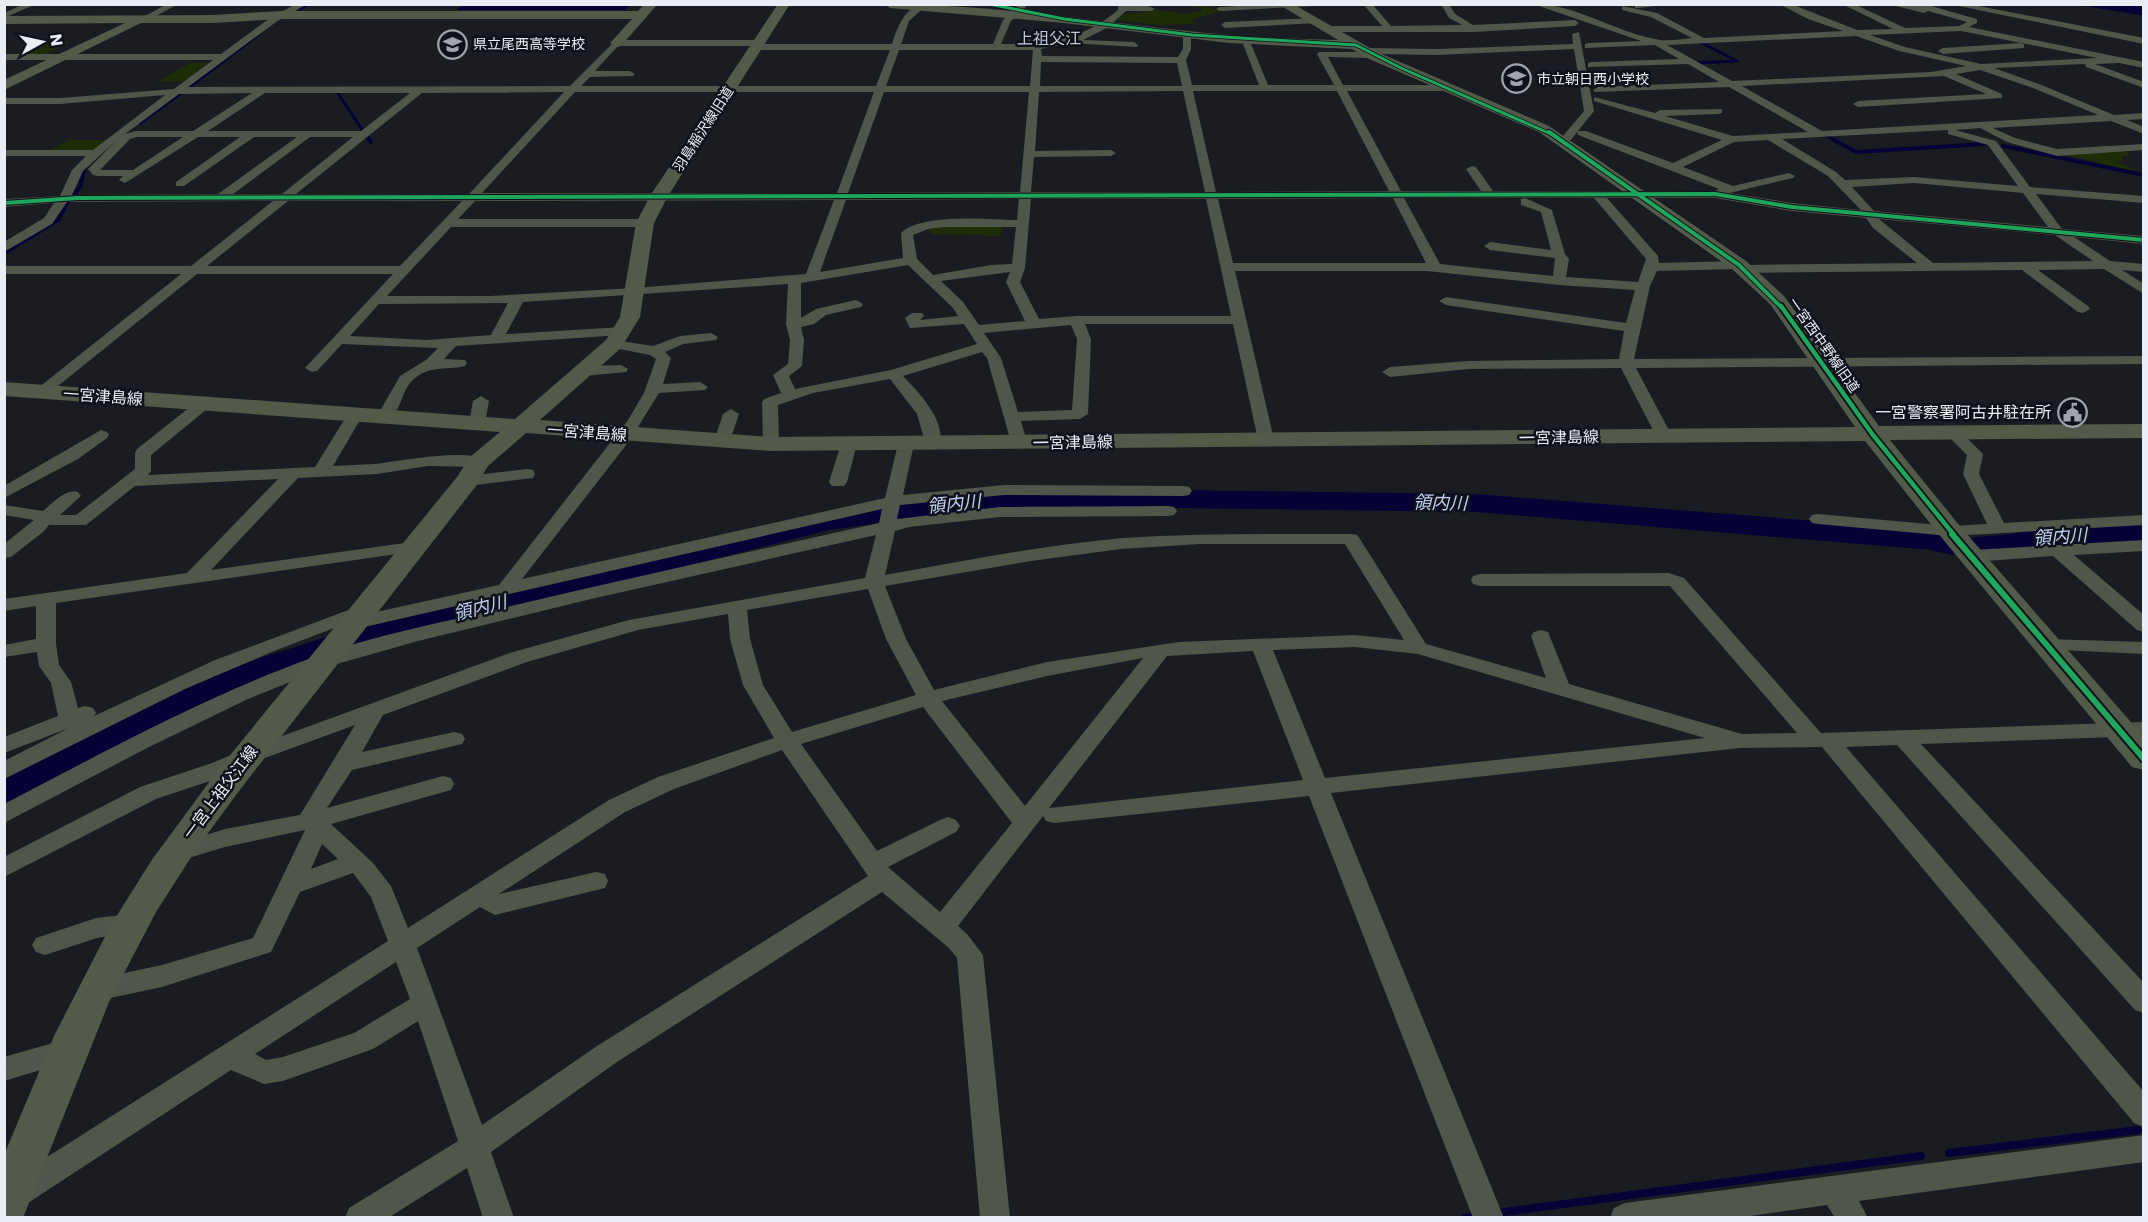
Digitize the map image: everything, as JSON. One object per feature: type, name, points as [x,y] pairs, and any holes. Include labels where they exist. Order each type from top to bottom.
[{"type":"street","points":[[4,18],[32,4]]},
{"type":"street","points":[[4,86],[174,4]]},
{"type":"street","points":[[4,248],[42,226],[71,188],[78,170],[96,153],[282,15],[303,4]]},
{"type":"street","points":[[312,368],[571,92],[570,90],[616,43],[634,31],[642,15],[652,4]]},
{"type":"street","name":"羽島稲沢線旧道","points":[[517,427],[584,371],[618,338],[630,317],[645,223],[659,196],[759,38],[784,4]]},
{"type":"street","points":[[890,4],[1018,10]]},
{"type":"street","points":[[989,4],[1105,25],[1230,39],[1403,52],[1779,37],[1858,39],[1882,42],[1981,67],[2036,86],[2144,131]]},
{"type":"street","points":[[1230,39],[1218,7],[1348,4]]},
{"type":"street","points":[[1367,4],[1407,47],[1399,48],[1403,52]]},
{"type":"street","points":[[1445,4],[1452,16],[1505,49]]},
{"type":"street","points":[[1537,4],[1655,43],[1820,134]]},
{"type":"street","points":[[1328,29],[1473,28],[1580,20],[1628,6],[1671,4]]},
{"type":"street","points":[[1783,4],[1858,39],[1905,31],[1961,28],[2118,60],[2143,70]]},
{"type":"street","points":[[1846,4],[1905,31]]},
{"type":"street","points":[[1892,4],[1974,21]]},
{"type":"street","points":[[1913,4],[1974,21]]},
{"type":"street","points":[[1953,4],[2144,41]]},
{"type":"street","points":[[812,277],[905,20],[921,6]]},
{"type":"street","points":[[1067,42],[1105,25],[1123,6],[1151,9]]},
{"type":"street","name":"一宮西中野線旧道","points":[[1286,6],[1365,50],[1544,129],[1741,267],[1777,300],[1873,435],[1950,531],[2046,645],[2130,729],[2144,759]]},
{"type":"street","points":[[1628,6],[1654,15],[1702,41]]},
{"type":"street","points":[[997,47],[997,40],[1018,10]]},
{"type":"street","points":[[4,18],[142,20],[282,15],[642,15]]},
{"type":"street","points":[[1568,138],[1589,111],[1580,20]]},
{"type":"street","points":[[1225,25],[1315,21]]},
{"type":"street","points":[[1961,28],[1974,21]]},
{"type":"street","points":[[1089,33],[1118,34]]},
{"type":"street","points":[[1187,34],[1187,50],[1181,60],[1266,440]]},
{"type":"street","points":[[1779,37],[1789,46],[1806,46]]},
{"type":"street","points":[[616,43],[759,38],[897,47],[965,44],[997,47],[1034,43],[1133,42],[1137,60]]},
{"type":"street","points":[[1250,40],[1247,44],[1265,88]]},
{"type":"street","points":[[1034,43],[1037,59],[1028,154],[1027,196],[1018,268],[1013,282],[1034,324]]},
{"type":"street","points":[[1919,53],[2038,44]]},
{"type":"street","points":[[1365,50],[1322,54],[1435,267]]},
{"type":"street","points":[[4,57],[224,57]]},
{"type":"street","points":[[1037,59],[1187,89],[1449,88]]},
{"type":"street","points":[[4,101],[60,101],[179,91],[263,90],[1034,89],[1110,74],[1137,60],[1181,60]]},
{"type":"street","points":[[2118,60],[1981,67],[1946,73],[1598,95],[1645,114],[1732,139],[2144,116]]},
{"type":"street","points":[[1591,65],[1689,61]]},
{"type":"street","points":[[2078,62],[2144,85]]},
{"type":"street","points":[[2033,64],[2060,73]]},
{"type":"street","points":[[2126,75],[2143,70]]},
{"type":"street","points":[[1858,104],[1999,96],[1946,73]]},
{"type":"street","points":[[586,74],[630,74]]},
{"type":"street","points":[[98,197],[118,184],[137,179],[196,134],[263,90]]},
{"type":"street","points":[[43,391],[419,90]]},
{"type":"street","points":[[1893,102],[1914,112]]},
{"type":"street","points":[[1645,114],[1719,111]]},
{"type":"street","points":[[1949,112],[2019,143],[2059,152],[2144,147]]},
{"type":"street","points":[[1924,117],[1942,128],[1992,143],[2058,232],[2144,290]]},
{"type":"street","points":[[1582,133],[1731,189]]},
{"type":"street","points":[[137,179],[97,173],[94,169],[126,137],[136,134],[365,134]]},
{"type":"street","points":[[200,184],[175,184],[252,134]]},
{"type":"street","points":[[222,197],[308,134]]},
{"type":"street","points":[[1770,137],[1826,170],[1844,184],[1869,211],[1876,225],[1929,266]]},
{"type":"street","points":[[1672,168],[1732,139]]},
{"type":"street","points":[[4,153],[96,153]]},
{"type":"street","points":[[1028,154],[1111,153]]},
{"type":"street","points":[[1472,169],[1490,195]]},
{"type":"street","points":[[1811,171],[1826,170]]},
{"type":"street","points":[[1715,194],[1789,176]]},
{"type":"street","points":[[1844,184],[1914,180],[2144,200]]},
{"type":"street","points":[[220,184],[240,184]]},
{"type":"street","points":[[4,203],[98,197],[1715,194],[1771,204],[1869,211],[2144,240]]},
{"type":"street","points":[[1598,195],[1653,259],[1632,328],[1626,364],[1646,398],[1664,436]]},
{"type":"street","points":[[4,258],[57,226],[78,198]]},
{"type":"street","points":[[1525,202],[1546,210],[1559,255],[1563,259],[1559,281]]},
{"type":"street","points":[[446,223],[645,223]]},
{"type":"street","points":[[1019,442],[994,358],[958,305],[911,261],[908,254],[907,233],[918,226],[980,223],[1022,224]]},
{"type":"street","points":[[911,229],[978,230]]},
{"type":"street","points":[[1490,246],[1559,255]]},
{"type":"street","points":[[376,300],[518,298],[635,292],[680,295],[911,261]]},
{"type":"street","points":[[1652,267],[1807,264],[2106,265],[2144,268]]},
{"type":"street","points":[[2025,266],[2083,309]]},
{"type":"street","points":[[1227,267],[1435,267],[1559,281],[1643,286]]},
{"type":"street","points":[[931,279],[991,269],[1018,268]]},
{"type":"street","points":[[4,270],[404,270]]},
{"type":"street","points":[[1524,294],[1527,278]]},
{"type":"street","points":[[789,394],[782,375],[795,366],[797,340],[793,324],[796,291],[794,280]]},
{"type":"street","points":[[496,339],[518,298]]},
{"type":"street","points":[[1446,301],[1632,328]]},
{"type":"street","points":[[793,324],[809,321],[821,312],[856,304]]},
{"type":"street","points":[[917,316],[912,318],[915,326],[1034,324],[1076,320],[1239,321]]},
{"type":"street","points":[[1013,417],[1080,414],[1084,339],[1076,320]]},
{"type":"street","points":[[654,351],[680,340],[711,337]]},
{"type":"street","points":[[339,340],[452,342],[496,339],[618,338],[654,351],[664,358],[655,389],[641,416],[560,516],[506,588]]},
{"type":"street","points":[[385,417],[405,379],[431,363],[452,342]]},
{"type":"street","points":[[771,444],[770,402],[789,394],[851,380],[893,374],[986,346]]},
{"type":"street","points":[[1390,372],[1468,365],[2144,360]]},
{"type":"street","points":[[431,363],[460,363]]},
{"type":"street","points":[[584,371],[614,367]]},
{"type":"street","points":[[893,374],[915,397],[933,427],[932,443]]},
{"type":"street","points":[[655,389],[700,387]]},
{"type":"street","name":"一宮津島線","points":[[4,389],[206,402],[385,417],[479,412],[517,427],[771,444],[2144,431]]},
{"type":"street","points":[[4,510],[40,516],[44,519],[80,521],[143,471],[143,453],[206,402]]},
{"type":"street","points":[[722,441],[731,414]]},
{"type":"street","points":[[320,473],[355,415]]},
{"type":"street","name":"一宮上祖父江線","points":[[9,1192],[67,1051],[96,990],[131,924],[175,853],[246,757],[473,471],[517,427]]},
{"type":"street","points":[[1953,433],[1975,454],[1971,474],[1999,530]]},
{"type":"street","points":[[4,493],[72,455],[101,435]]},
{"type":"street","points":[[838,482],[849,444]]},
{"type":"street","points":[[906,444],[874,581],[896,639],[928,698],[1025,823]]},
{"type":"street","points":[[130,481],[377,469],[415,461],[443,459],[473,471],[527,474]]},
{"type":"street","points":[[192,579],[292,474]]},
{"type":"street","points":[[4,746],[70,721],[94,708],[353,622],[893,502],[1004,490],[1183,490]]},
{"type":"street","points":[[4,553],[37,528],[44,519],[72,496]]},
{"type":"street","points":[[4,815],[139,743],[241,694],[324,658],[591,592],[887,525],[945,516],[1000,512],[1168,511]]},
{"type":"street","points":[[1818,519],[1950,531],[2144,520]]},
{"type":"street","points":[[4,868],[148,793],[220,769],[246,757],[520,657],[636,624],[1031,555],[1121,544],[1200,539],[1351,539],[1419,648]]},
{"type":"street","points":[[1972,556],[2144,545]]},
{"type":"street","points":[[4,605],[412,547]]},
{"type":"street","points":[[2058,551],[2144,626]]},
{"type":"street","points":[[1480,580],[1669,579],[1677,582],[1821,740],[2144,1114]]},
{"type":"street","points":[[46,598],[46,644],[50,666],[61,682],[70,721]]},
{"type":"street","points":[[737,606],[740,639],[753,685],[787,741],[878,871],[970,955],[995,1218]]},
{"type":"street","points":[[1541,636],[1560,688]]},
{"type":"street","points":[[9,1192],[617,806],[666,783],[787,741],[928,698],[1047,669],[1161,650],[1355,641],[1419,648],[1742,741]]},
{"type":"street","points":[[4,651],[46,644]]},
{"type":"street","points":[[1262,645],[1489,1218]]},
{"type":"street","points":[[2046,645],[2144,648]]},
{"type":"street","points":[[942,928],[1161,650]]},
{"type":"street","points":[[4,771],[76,732],[221,665]]},
{"type":"street","points":[[374,711],[344,764],[311,814],[382,893],[425,1003],[500,1218]]},
{"type":"street","points":[[1054,815],[1742,741],[2130,729]]},
{"type":"street","points":[[1902,737],[2144,1002]]},
{"type":"street","points":[[344,764],[454,739]]},
{"type":"street","points":[[175,853],[225,838],[317,823],[443,784]]},
{"type":"street","points":[[96,990],[162,976],[262,945],[317,823]]},
{"type":"street","points":[[360,1218],[476,1146],[607,1054],[948,826]]},
{"type":"street","points":[[290,886],[356,862]]},
{"type":"street","points":[[479,894],[495,906],[596,881]]},
{"type":"street","points":[[45,945],[96,928],[131,924]]},
{"type":"street","points":[[228,1055],[264,1072],[283,1070],[363,1041],[425,1003]]},
{"type":"street","points":[[4,1069],[67,1051]]},
{"type":"street","points":[[1625,1218],[2144,1148]]},
{"type":"street","points":[[1834,1188],[1853,1218]]},
{"type":"green space","points":[[1180,5],[1217,5],[1207,7],[1222,11],[1192,19],[1191,24],[1158,25],[1116,20],[1119,15],[1147,12],[1148,10],[1180,13],[1201,11],[1201,7]]},
{"type":"green space","points":[[41,42],[70,42],[41,56],[12,56]]},
{"type":"green space","points":[[190,63],[209,63],[186,81],[157,82]]},
{"type":"green space","points":[[68,140],[106,140],[94,151],[48,151]]},
{"type":"green space","points":[[2104,145],[2117,147],[2130,154],[2122,156],[2123,159],[2118,162],[2135,170],[2124,171],[2061,154]]},
{"type":"green space","points":[[1005,223],[1000,236],[932,234],[927,229],[941,224]]},
{"type":"shaded area","points":[[464,5],[630,5],[625,10],[456,10]]},
{"type":"shaded area","points":[[2077,5],[2143,5],[2143,15],[2141,15]]},
{"type":"waterway","points":[[300,9],[309,4]]},
{"type":"waterway","points":[[187,89],[259,34]]},
{"type":"waterway","points":[[1697,64],[1694,63],[1737,61],[1700,42]]},
{"type":"waterway","points":[[140,123],[183,92]]},
{"type":"waterway","points":[[337,92],[365,134]]},
{"type":"waterway","points":[[364,132],[371,142]]},
{"type":"waterway","points":[[1825,135],[1856,152],[1985,144]]},
{"type":"waterway","points":[[2003,146],[2144,175]]},
{"type":"waterway","points":[[4,253],[58,220],[69,200],[80,187],[85,167]]},
{"type":"waterway","name":"領内川","points":[[4,797],[217,684],[370,635],[829,521],[923,508],[1027,497],[1475,503],[1931,540],[1952,545]]},
{"type":"waterway","name":"領内川","points":[[1977,547],[2015,544],[2036,538],[2144,531]]},
{"type":"waterway","points":[[1949,1153],[2138,1130]]},
{"type":"waterway","points":[[1497,1213],[1921,1156]]},
{"type":"waterway","points":[[1465,1218],[1472,1217]]},
{"type":"cycle path","points":[[989,4],[1064,19],[1192,35],[1356,45],[1401,68],[1544,129],[1739,265],[1777,300],[1873,435],[1950,531],[2144,759]]},
{"type":"cycle path","points":[[4,203],[78,198],[1715,194],[1792,207],[2144,240]]},
{"type":"place","name":"県立尾西高等学校","points":[[452,44]]},
{"type":"place","name":"市立朝日西小学校","points":[[1516,79]]},
{"type":"place","name":"一宮警察署阿古井駐在所","points":[[2072,412]]},
{"type":"district","name":"上祖父江","points":[[1049,38]]}]
